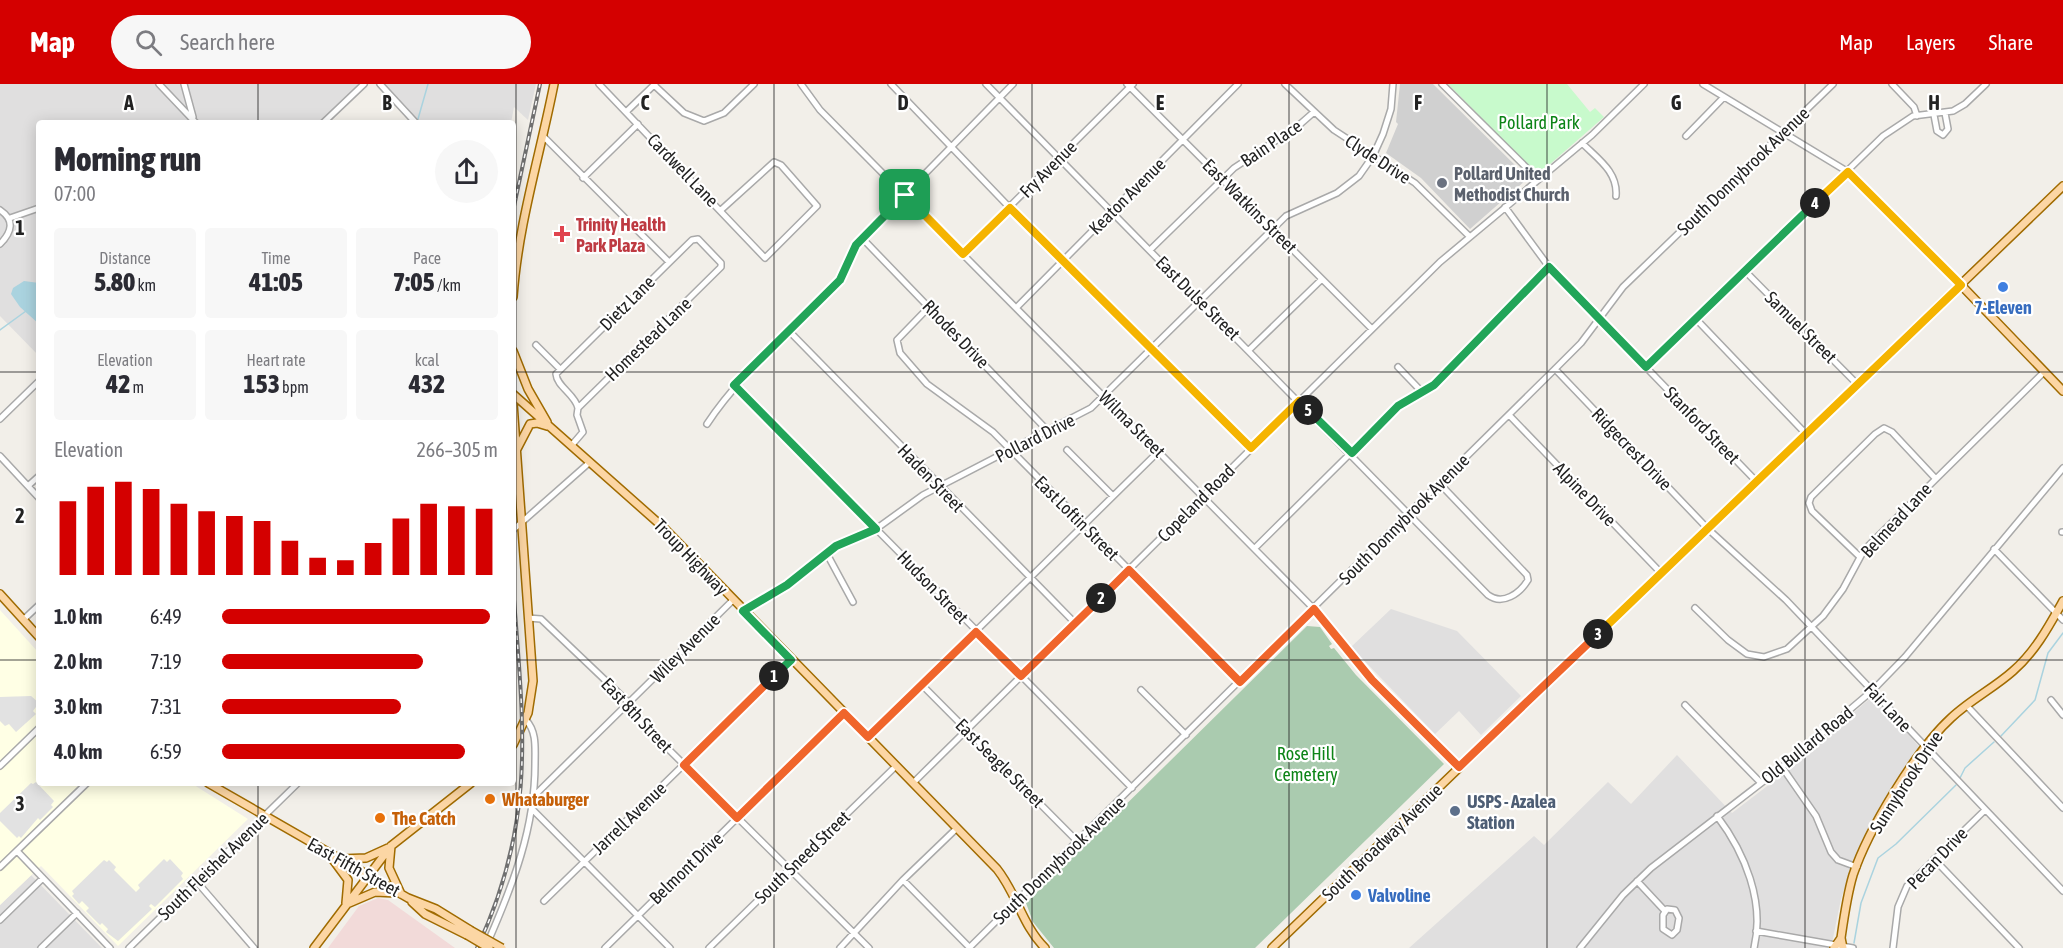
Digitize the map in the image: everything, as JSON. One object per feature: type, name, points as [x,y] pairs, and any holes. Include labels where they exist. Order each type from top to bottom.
[{"type":"main road","points":[[516,277],[528,198],[544,137],[554,84]]},
{"type":"main road","name":"South Broadway Avenue","points":[[1272,948],[2063,186]]},
{"type":"main road","points":[[1961,285],[2063,391]]},
{"type":"main road","points":[[516,359],[528,389],[549,427]]},
{"type":"main road","name":"Troup Highway","points":[[516,397],[652,517],[997,868],[1012,888],[1023,920],[1045,948]]},
{"type":"main road","points":[[516,738],[526,720],[532,688],[516,452],[530,424],[537,423],[549,427]]},
{"type":"main road","points":[[0,594],[36,634]]},
{"type":"main road","name":"Sunnybrook Drive","points":[[1839,947],[1846,903],[1857,867],[1900,786],[1941,728],[1966,705],[2013,672],[2039,643],[2063,601]]},
{"type":"main road","name":"East Fifth Street","points":[[213,786],[408,898],[425,914],[468,933]]},
{"type":"main road","points":[[314,948],[391,846],[467,786]]},
{"type":"main road","points":[[339,859],[366,858],[391,846]]},
{"type":"main road","points":[[345,906],[375,892],[401,894],[389,868],[391,846]]},
{"type":"main road","points":[[329,853],[348,880],[345,906]]},
{"type":"main road","points":[[468,933],[487,948]]},
{"type":"main road","points":[[468,933],[502,948]]},
{"type":"street","points":[[159,84],[193,120]]},
{"type":"street","points":[[184,84],[194,120]]},
{"type":"street","points":[[326,120],[364,84]]},
{"type":"street","points":[[380,84],[413,120]]},
{"type":"street","name":"Cardwell Lane","points":[[599,84],[765,258],[810,215],[816,206],[776,162],[769,164],[721,210]]},
{"type":"street","points":[[626,112],[655,85],[684,113],[704,121],[724,113],[754,84]]},
{"type":"street","name":"Wilma Street","points":[[801,84],[820,110],[1314,609],[1372,680],[1459,767]]},
{"type":"street","points":[[892,84],[1010,208],[1251,448]]},
{"type":"street","name":"East Dulse Street","points":[[986,84],[1352,453],[1492,598],[1508,598],[1525,585],[1528,580],[1527,574],[1440,484]]},
{"type":"street","points":[[708,424],[734,385],[840,280],[852,251],[862,238],[1013,84]]},
{"type":"street","name":"Keaton Avenue","points":[[1017,307],[1238,84]]},
{"type":"street","name":"Clyde Drive","points":[[1285,84],[1334,130],[1415,183],[1470,236]]},
{"type":"street","name":"Pollard Drive","points":[[743,611],[787,585],[836,546],[876,529],[939,486],[1080,415],[1105,396],[1272,228],[1300,208],[1337,193],[1359,176],[1373,156],[1388,122],[1392,84]]},
{"type":"street","points":[[1442,84],[1538,179]]},
{"type":"street","name":"Copeland Road","points":[[913,783],[1372,329],[1470,236],[1582,143],[1644,84]]},
{"type":"street","points":[[1702,84],[1848,172],[1961,285]]},
{"type":"street","name":"South Donnybrook Avenue","points":[[970,948],[1556,369],[1581,343],[1623,287],[1833,84]]},
{"type":"street","points":[[1892,84],[1914,107],[1917,116]]},
{"type":"street","points":[[1646,367],[1883,136],[1904,121],[1917,116],[1945,113],[1965,104],[1986,84]]},
{"type":"street","name":"East Watkins Street","points":[[1130,85],[1372,329]]},
{"type":"street","name":"Fry Avenue","points":[[963,254],[1130,85]]},
{"type":"street","points":[[1686,136],[1724,97]]},
{"type":"street","name":"Bain Place","points":[[1150,250],[1246,159],[1298,126],[1314,112]]},
{"type":"street","points":[[1934,115],[1937,131],[1943,135],[1948,130],[1945,113]]},
{"type":"street","points":[[583,178],[638,124]]},
{"type":"street","points":[[544,137],[642,238],[669,262]]},
{"type":"street","points":[[1582,143],[1612,174],[1617,186],[1616,196]]},
{"type":"street","name":"Stanford Street","points":[[1504,207],[1549,267],[1757,482]]},
{"type":"street","points":[[10,218],[36,209]]},
{"type":"street","points":[[0,210],[10,218]]},
{"type":"street","points":[[0,244],[9,232],[10,218]]},
{"type":"street","name":"Rhodes Drive","points":[[862,238],[1048,431]]},
{"type":"street","name":"Dietz Lane","points":[[560,369],[669,262],[696,239]]},
{"type":"street","name":"Homestead Lane","points":[[578,408],[722,267],[721,263],[696,239]]},
{"type":"street","points":[[1255,548],[1398,406],[1423,393],[1549,267]]},
{"type":"street","name":"Samuel Street","points":[[1745,271],[1857,384]]},
{"type":"street","points":[[1249,350],[1322,279]]},
{"type":"street","name":"East Loftin Street","points":[[929,307],[900,335],[897,349],[927,384],[982,422],[1240,682]]},
{"type":"street","points":[[1696,319],[1806,434]]},
{"type":"street","name":"Haden Street","points":[[789,331],[1075,623]]},
{"type":"street","points":[[536,345],[560,369],[555,377],[574,398],[578,408],[577,415],[583,432],[571,446]]},
{"type":"street","points":[[1398,367],[1423,393]]},
{"type":"street","name":"Ridgecrest Drive","points":[[1556,369],[1708,529]]},
{"type":"street","name":"Belmead Lane","points":[[1695,608],[1740,650],[1755,656],[1772,656],[1787,650],[1811,627],[1843,589],[1860,557],[1935,478],[2044,372]]},
{"type":"street","points":[[0,419],[36,384]]},
{"type":"street","name":"Hudson Street","points":[[734,385],[1132,788]]},
{"type":"street","name":"Alpine Drive","points":[[1509,416],[1661,573]]},
{"type":"street","points":[[1860,557],[1812,511],[1809,503],[1811,497],[1884,428],[1892,432],[1935,478]]},
{"type":"street","points":[[1067,450],[1113,496]]},
{"type":"street","points":[[868,737],[1159,451]]},
{"type":"street","points":[[0,456],[36,495]]},
{"type":"street","points":[[516,527],[590,462]]},
{"type":"street","name":"Old Bullard Road","points":[[1580,948],[1637,881],[1760,782],[1782,767],[1873,690],[1905,657],[2063,468]]},
{"type":"street","points":[[28,486],[36,479]]},
{"type":"street","name":"Fair Lane","points":[[1708,529],[1786,600],[2063,891]]},
{"type":"street","points":[[1994,549],[2063,620]]},
{"type":"street","points":[[827,554],[853,602]]},
{"type":"street","name":"Wiley Avenue","points":[[534,796],[733,600]]},
{"type":"street","points":[[23,620],[36,608]]},
{"type":"street","name":"East 8th Street","points":[[528,618],[541,619],[626,700],[629,710],[869,948]]},
{"type":"street","name":"Jarrell Avenue","points":[[544,902],[791,660]]},
{"type":"street","name":"East Seagle Street","points":[[922,685],[1078,842]]},
{"type":"street","points":[[1141,690],[1186,735]]},
{"type":"street","points":[[2051,700],[2063,715]]},
{"type":"street","points":[[1685,705],[1760,782]]},
{"type":"street","points":[[1966,705],[2063,808]]},
{"type":"street","name":"Belmont Drive","points":[[606,948],[844,713]]},
{"type":"street","points":[[487,948],[518,871],[532,809],[534,796],[533,728],[526,720]]},
{"type":"street","points":[[0,766],[36,731]]},
{"type":"street","name":"South Sneed Street","points":[[709,948],[896,766]]},
{"type":"street","points":[[1782,767],[1810,807],[1831,852],[1838,860],[1857,867]]},
{"type":"street","points":[[0,867],[84,786]]},
{"type":"street","name":"South Fleishel Avenue","points":[[129,948],[295,786]]},
{"type":"street","points":[[532,809],[670,948]]},
{"type":"street","name":"Pecan Drive","points":[[1893,948],[1903,894],[1907,886],[1985,810]]},
{"type":"street","points":[[1717,816],[1737,847],[1750,878],[1757,912],[1754,948]]},
{"type":"street","points":[[840,948],[903,880],[957,828]]},
{"type":"street","points":[[17,850],[110,948]]},
{"type":"street","points":[[1934,859],[2019,948]]},
{"type":"street","points":[[0,920],[43,878]]},
{"type":"street","points":[[903,880],[970,948]]},
{"type":"street","points":[[1637,881],[1665,911],[1663,929],[1672,934],[1677,930],[1678,916],[1671,909],[1665,911]]},
{"type":"street","points":[[197,882],[254,948]]},
{"type":"street","points":[[41,948],[77,913]]},
{"type":"street","points":[[1756,931],[1853,948]]},
{"type":"shaded area","points":[[0,84],[368,84],[331,120],[36,120],[36,353],[0,316]]},
{"type":"shaded area","points":[[376,84],[536,84],[528,120],[514,107],[512,120],[409,120]]},
{"type":"shaded area","points":[[1400,84],[1433,84],[1527,177],[1470,229],[1421,178],[1386,153],[1398,124],[1396,122]]},
{"type":"shaded area","points":[[1391,609],[1457,631],[1521,696],[1481,735],[1459,711],[1435,734],[1351,647]]},
{"type":"shaded area","points":[[0,610],[36,650],[36,786],[196,786],[248,819],[118,946],[41,866],[0,905]]},
{"type":"shaded area","points":[[1874,695],[1921,749],[1855,856],[1841,899],[1831,948],[1409,948],[1534,836],[1544,845],[1608,782],[1631,804],[1677,755],[1732,813],[1783,774]]},
{"type":"shaded area","points":[[31,696],[36,700],[36,707],[33,711],[36,714],[16,732],[9,724],[5,726],[0,721],[0,697]]},
{"type":"shaded area","points":[[36,782],[36,786],[40,786],[54,801],[51,805],[53,807],[40,820],[38,818],[21,838],[19,836],[17,838],[0,821],[0,813],[31,783]]},
{"type":"shaded area","points":[[164,859],[167,862],[170,859],[183,873],[181,876],[183,879],[155,907],[151,904],[149,906],[152,909],[118,941],[106,932],[108,929],[102,923],[100,925],[86,911],[89,908],[82,901],[79,904],[72,896],[74,894],[72,891],[104,860],[107,862],[109,860],[116,867],[114,870],[136,892],[140,888],[138,885]]},
{"type":"shaded area","points":[[31,875],[102,948],[0,948],[0,905]]},
{"type":"shaded area","points":[[378,898],[388,900],[455,948],[328,948],[359,906]]},
{"type":"green space","name":"Pollard Park","points":[[1448,84],[1567,84],[1590,112],[1595,108],[1604,117],[1541,172],[1535,172]]},
{"type":"green space","name":"Rose Hill Cemetery","points":[[1307,626],[1320,627],[1332,644],[1329,646],[1331,649],[1334,648],[1356,675],[1444,764],[1255,948],[1054,948],[1033,922],[1026,903]]},
{"type":"water","points":[[24,281],[36,283],[36,321],[20,307],[11,294],[13,288]]},
{"type":"waterway","points":[[418,119],[428,84]]},
{"type":"waterway","points":[[0,330],[26,311]]},
{"type":"waterway","points":[[2001,736],[2035,700],[2048,653],[2063,633]]},
{"type":"waterway","points":[[1960,778],[1965,768],[1994,742]]},
{"type":"waterway","points":[[1854,943],[1861,903],[1878,858],[1896,844],[1956,785]]},
{"type":"railway","points":[[516,197],[540,84]]},
{"type":"railway","points":[[477,948],[496,901],[510,856],[518,813],[522,770],[522,727],[516,627]]},
{"type":"place","name":"Pollard United Methodist Church","points":[[1442,183]]},
{"type":"place","name":"Trinity Health Park Plaza","points":[[562,234]]},
{"type":"place","name":"7-Eleven","points":[[2003,287]]},
{"type":"place","name":"Whataburger","points":[[490,799]]},
{"type":"place","name":"USPS - Azalea Station","points":[[1455,811]]},
{"type":"place","name":"The Catch","points":[[380,818]]},
{"type":"place","name":"Valvoline","points":[[1356,895]]},
{"type":"route","points":[[1848,172],[1857,178],[1961,285],[1459,767],[1372,680],[1314,609],[1240,682],[1129,570],[1021,676],[976,632],[868,737],[844,713],[737,818],[684,765],[791,660],[743,611],[787,585],[836,546],[876,529],[734,385],[840,280],[856,245],[905,195],[963,254],[1010,208],[1251,448],[1299,401],[1352,453],[1398,406],[1434,385],[1549,267],[1646,367],[1848,172]]}]
